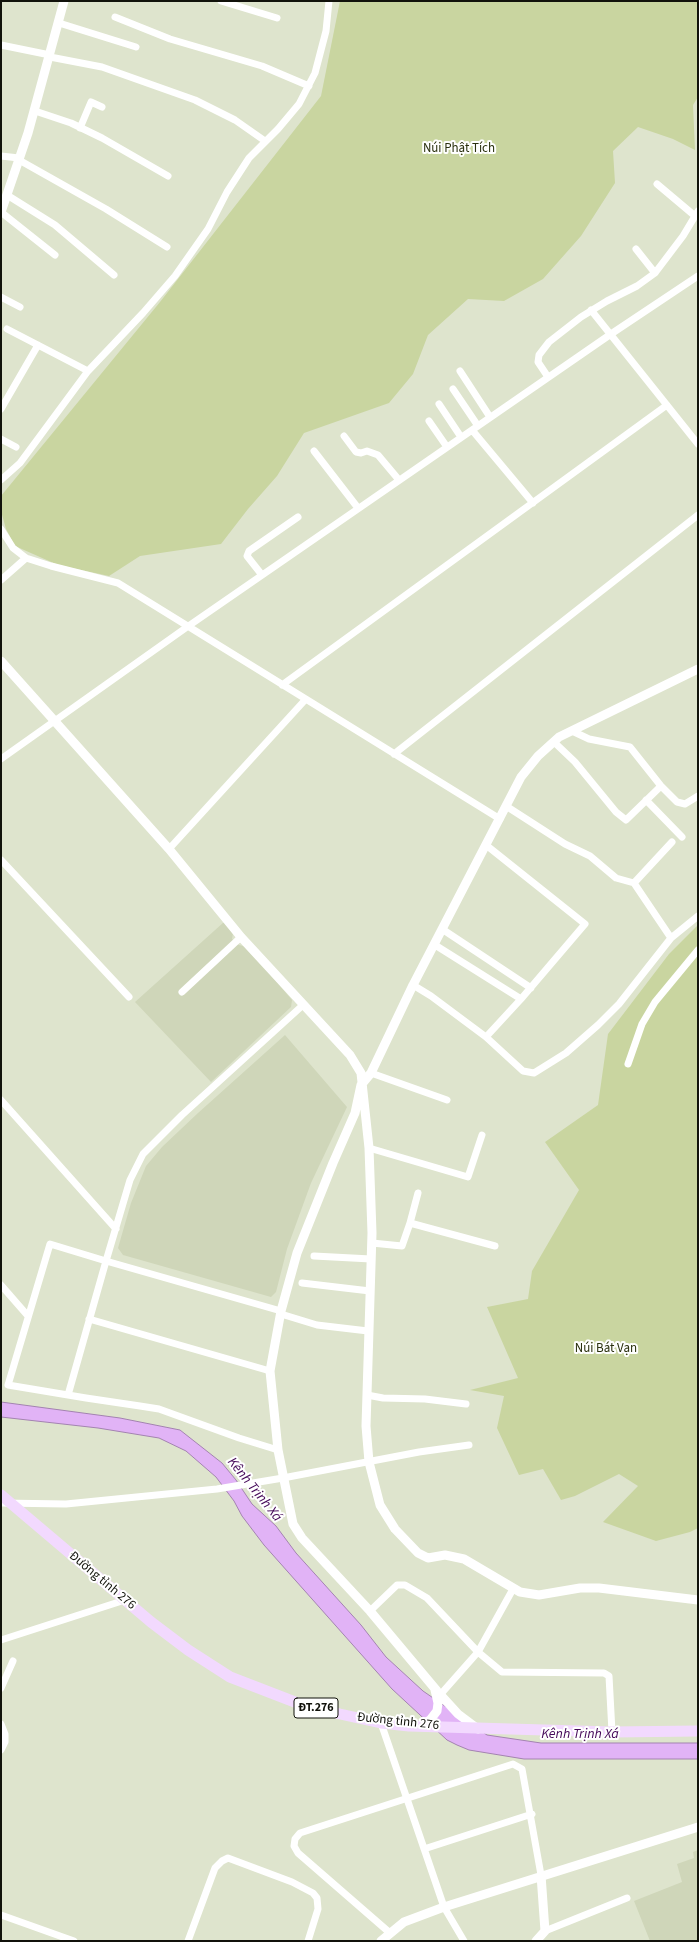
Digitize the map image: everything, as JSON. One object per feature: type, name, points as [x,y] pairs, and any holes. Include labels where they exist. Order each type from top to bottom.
[{"type":"main road","points":[[3,205],[34,111],[64,1]]},
{"type":"main road","points":[[1,661],[169,849],[241,937],[350,1055],[361,1073],[369,1148],[372,1243],[366,1426],[369,1462],[380,1505],[387,1518],[412,1549],[428,1558],[444,1555],[464,1559],[484,1570],[512,1589],[520,1592],[540,1595],[580,1588],[599,1588],[698,1600]]},
{"type":"main road","points":[[478,1728],[458,1714],[370,1611],[297,1531],[290,1516],[278,1450],[270,1371],[281,1312],[297,1253],[333,1163],[355,1114],[362,1082],[371,1073],[413,985],[521,777],[538,756],[559,737],[698,669]]},
{"type":"main road","name":"Đường tỉnh 276","points":[[1,1495],[6,1503],[168,1636],[230,1676],[300,1704],[381,1723],[418,1726],[612,1732],[698,1731]]},
{"type":"main road","points":[[418,1726],[426,1722],[436,1711],[438,1692]]},
{"type":"main road","points":[[381,1941],[404,1922],[444,1907],[541,1875],[698,1827]]},
{"type":"main road","points":[[536,1941],[545,1931],[541,1875]]},
{"type":"street","points":[[221,1],[276,18]]},
{"type":"street","points":[[1,480],[20,463],[88,372],[144,313],[174,276],[208,229],[227,192],[249,158],[278,129],[299,104],[315,73],[326,31],[329,1]]},
{"type":"street","points":[[115,17],[170,39],[262,66],[309,86]]},
{"type":"street","points":[[59,23],[136,47]]},
{"type":"street","points":[[1,45],[102,68],[195,100],[235,120],[265,141]]},
{"type":"street","points":[[80,128],[91,102],[102,107]]},
{"type":"street","points":[[34,111],[102,138],[168,176]]},
{"type":"street","points":[[1,156],[19,159],[106,209],[167,247]]},
{"type":"street","points":[[548,377],[538,362],[539,355],[549,342],[591,310],[637,286],[655,273],[683,236],[696,214],[657,184]]},
{"type":"street","points":[[3,205],[55,255]]},
{"type":"street","points":[[3,205],[55,224],[114,275]]},
{"type":"street","points":[[636,249],[655,273]]},
{"type":"street","points":[[1,760],[187,627],[358,508],[698,276]]},
{"type":"street","points":[[1,297],[20,307]]},
{"type":"street","points":[[591,310],[698,444]]},
{"type":"street","points":[[7,328],[88,372]]},
{"type":"street","points":[[1,409],[38,345]]},
{"type":"street","points":[[460,371],[490,417]]},
{"type":"street","points":[[452,389],[475,428],[533,503]]},
{"type":"street","points":[[439,404],[461,437]]},
{"type":"street","points":[[282,685],[667,405]]},
{"type":"street","points":[[429,421],[447,447]]},
{"type":"street","points":[[344,436],[356,452],[361,453],[367,451],[378,455],[399,480]]},
{"type":"street","points":[[1,439],[16,447]]},
{"type":"street","points":[[314,451],[358,508]]},
{"type":"street","points":[[394,754],[698,515]]},
{"type":"street","points":[[262,575],[247,556],[249,552],[298,517]]},
{"type":"street","points":[[1,529],[13,548],[26,558],[118,583],[305,700],[500,819]]},
{"type":"street","points":[[1,580],[26,558]]},
{"type":"street","points":[[169,849],[305,700]]},
{"type":"street","points":[[572,731],[589,739],[630,747],[661,786],[677,802],[684,804],[698,796]]},
{"type":"street","points":[[554,742],[575,762],[616,812],[626,820],[661,786]]},
{"type":"street","points":[[646,800],[682,837]]},
{"type":"street","points":[[506,806],[564,844],[590,856],[616,878],[634,883],[671,938]]},
{"type":"street","points":[[634,883],[672,842]]},
{"type":"street","points":[[486,846],[585,924],[521,1000],[486,1036]]},
{"type":"street","points":[[1,860],[129,997]]},
{"type":"street","points":[[413,985],[431,996],[486,1036],[523,1071],[534,1073],[566,1053],[598,1025],[619,1004],[671,938],[698,916]]},
{"type":"street","points":[[442,929],[531,988]]},
{"type":"street","points":[[182,992],[241,937]]},
{"type":"street","points":[[434,945],[521,1000]]},
{"type":"street","points":[[628,1064],[642,1024],[655,1002],[698,950]]},
{"type":"street","points":[[68,1395],[134,1168],[149,1146],[303,1005]]},
{"type":"street","points":[[371,1073],[447,1100]]},
{"type":"street","points":[[1,1100],[116,1229]]},
{"type":"street","points":[[369,1148],[468,1177],[482,1135]]},
{"type":"street","points":[[372,1243],[402,1246],[418,1193]]},
{"type":"street","points":[[410,1223],[495,1246]]},
{"type":"street","points":[[278,1450],[158,1410],[8,1385],[50,1244],[281,1312],[317,1325],[368,1331]]},
{"type":"street","points":[[314,1256],[371,1260]]},
{"type":"street","points":[[302,1283],[370,1291]]},
{"type":"street","points":[[1,1285],[28,1316]]},
{"type":"street","points":[[90,1320],[270,1371]]},
{"type":"street","points":[[367,1395],[383,1398],[425,1399],[466,1404]]},
{"type":"street","points":[[6,1503],[66,1504],[217,1489],[419,1452],[470,1446]]},
{"type":"street","points":[[370,1611],[397,1585],[405,1585],[427,1598],[478,1652],[502,1672],[604,1673],[609,1676],[612,1732]]},
{"type":"street","points":[[438,1692],[478,1652],[512,1589]]},
{"type":"street","points":[[1,1640],[125,1600]]},
{"type":"street","points":[[1,1688],[13,1661]]},
{"type":"street","points":[[381,1723],[444,1907],[464,1941]]},
{"type":"street","points":[[1,1724],[5,1734],[5,1742],[1,1750]]},
{"type":"street","points":[[390,1933],[298,1853],[294,1846],[298,1836],[307,1830],[513,1764],[522,1769],[532,1814],[541,1875]]},
{"type":"street","points":[[424,1848],[532,1814]]},
{"type":"street","points":[[188,1941],[215,1868],[222,1861],[228,1858],[292,1882],[313,1893],[317,1898],[318,1909],[308,1941]]},
{"type":"street","points":[[545,1931],[627,1898]]},
{"type":"street","points":[[1,1915],[74,1941]]},
{"type":"shaded area","points":[[224,922],[233,933],[232,939],[239,945],[247,947],[292,1000],[291,1007],[211,1082],[135,1002]]},
{"type":"shaded area","points":[[285,1035],[347,1107],[311,1183],[287,1249],[276,1292],[271,1297],[123,1255],[118,1248],[131,1203],[146,1166],[162,1147],[198,1113]]},
{"type":"shaded area","name":"Kênh Trịnh Xá","points":[[1,1402],[120,1418],[180,1430],[222,1463],[236,1480],[252,1504],[276,1526],[296,1553],[361,1625],[386,1657],[423,1691],[487,1735],[541,1743],[698,1743],[698,1759],[524,1759],[469,1750],[447,1740],[392,1689],[264,1545],[242,1516],[234,1501],[216,1477],[186,1451],[159,1438],[98,1428],[1,1417]]},
{"type":"shaded area","points":[[698,1850],[698,1941],[650,1941],[634,1901],[682,1882],[677,1864],[694,1858],[693,1852]]},
{"type":"green space","name":"Núi Phật Tích","points":[[340,1],[698,1],[698,97],[693,105],[695,150],[673,139],[638,127],[613,151],[615,183],[581,236],[543,279],[504,301],[468,299],[428,335],[413,374],[389,403],[304,433],[277,476],[248,509],[221,544],[140,556],[109,576],[58,565],[15,546],[6,529],[1,511],[1,496],[160,302],[321,96]]},
{"type":"green space","name":"Núi Bát Vạn","points":[[698,925],[698,1528],[690,1532],[656,1541],[603,1522],[638,1486],[619,1474],[575,1496],[561,1500],[543,1469],[519,1475],[497,1428],[504,1396],[470,1390],[518,1378],[487,1307],[528,1299],[532,1271],[579,1190],[545,1142],[598,1105],[608,1034],[669,954]]}]
